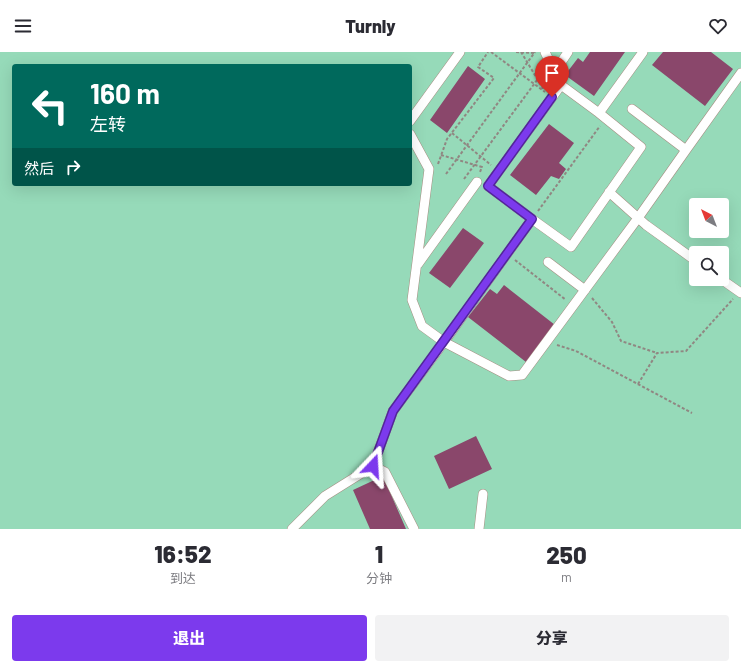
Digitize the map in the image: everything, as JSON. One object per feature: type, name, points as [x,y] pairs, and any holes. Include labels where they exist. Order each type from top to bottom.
[{"type":"street","points":[[412,118],[460,52]]},
{"type":"street","points":[[554,73],[568,52]]},
{"type":"street","points":[[602,116],[643,52]]},
{"type":"street","points":[[547,56],[561,85],[640,147],[571,247],[488,186],[561,85]]},
{"type":"street","points":[[412,138],[429,169],[412,300],[422,326],[444,342],[509,376],[522,375],[638,218],[741,73]]},
{"type":"street","points":[[632,109],[686,150]]},
{"type":"street","points":[[417,266],[477,182]]},
{"type":"street","points":[[609,192],[638,218],[689,256]]},
{"type":"street","points":[[292,529],[325,496],[373,466],[393,411],[532,219]]},
{"type":"street","points":[[548,262],[585,290]]},
{"type":"street","points":[[729,284],[740,292]]},
{"type":"street","points":[[373,466],[385,472],[414,529]]},
{"type":"street","points":[[479,529],[483,494]]},
{"type":"path","points":[[437,166],[447,139],[494,78],[478,67],[490,52],[546,93],[521,52]]},
{"type":"path","points":[[464,179],[538,79],[547,56],[535,53],[516,52]]},
{"type":"path","points":[[446,174],[535,53]]},
{"type":"path","points":[[532,219],[602,116]]},
{"type":"path","points":[[452,133],[499,172]]},
{"type":"path","points":[[441,155],[482,167],[477,182]]},
{"type":"path","points":[[515,260],[573,306]]},
{"type":"path","points":[[585,290],[612,322],[621,341],[658,352],[686,351],[740,292]]},
{"type":"path","points":[[547,342],[576,351],[692,413]]},
{"type":"path","points":[[638,384],[658,352]]},
{"type":"green space","points":[[0,52],[741,52],[741,529],[0,529]]},
{"type":"building","points":[[590,52],[625,52],[594,96],[565,75],[578,58],[583,62]]},
{"type":"building","points":[[663,52],[711,52],[733,69],[705,106],[652,65]]},
{"type":"building","points":[[468,66],[485,79],[447,133],[430,120]]},
{"type":"building","points":[[549,124],[574,143],[559,163],[566,169],[559,179],[551,176],[536,195],[510,175]]},
{"type":"building","points":[[463,228],[484,243],[450,288],[429,273]]},
{"type":"building","points":[[504,285],[555,325],[526,362],[468,317],[490,289],[497,294]]},
{"type":"building","points":[[476,436],[492,469],[449,489],[434,456]]},
{"type":"building","points":[[383,476],[406,529],[370,529],[353,490]]},
{"type":"route","points":[[373,466],[393,411],[532,219],[488,186],[552,97]]}]
